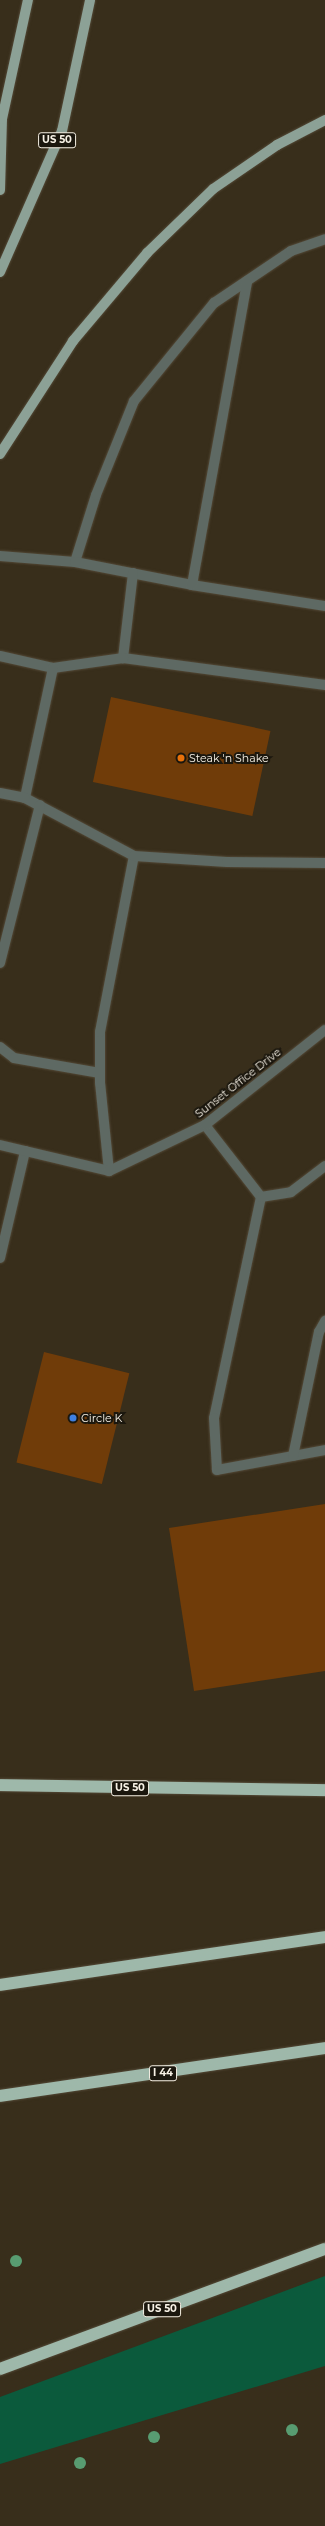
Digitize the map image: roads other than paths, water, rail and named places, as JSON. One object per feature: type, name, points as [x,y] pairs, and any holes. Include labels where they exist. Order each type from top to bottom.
[{"type":"highway","name":"US 50","points":[[0,1785],[325,1790]]},
{"type":"highway","points":[[0,1986],[325,1937]]},
{"type":"highway","name":"I 44","points":[[0,2096],[325,2048]]},
{"type":"highway","name":"US 50","points":[[0,2369],[325,2249]]},
{"type":"main road","points":[[0,190],[2,119],[28,0]]},
{"type":"main road","name":"US 50","points":[[0,272],[62,131],[90,0]]},
{"type":"main road","points":[[0,454],[73,341],[147,253],[213,189],[277,145],[325,120]]},
{"type":"street","points":[[75,562],[96,495],[134,401],[214,303],[291,251],[325,239]]},
{"type":"street","points":[[192,585],[247,281]]},
{"type":"street","points":[[0,556],[75,562],[192,585],[325,606]]},
{"type":"street","points":[[123,658],[133,573]]},
{"type":"street","points":[[0,656],[53,668],[123,658],[325,685]]},
{"type":"street","points":[[26,798],[53,668]]},
{"type":"street","points":[[0,792],[26,798],[134,856],[227,862],[325,863]]},
{"type":"street","points":[[0,963],[40,805]]},
{"type":"street","points":[[0,1145],[109,1170],[100,1072],[100,1032],[134,856]]},
{"type":"street","name":"Sunset Office Drive","points":[[109,1170],[204,1125],[325,1030]]},
{"type":"street","points":[[0,1047],[14,1058],[100,1072]]},
{"type":"street","points":[[204,1125],[261,1197]]},
{"type":"street","points":[[0,1258],[25,1151]]},
{"type":"street","points":[[261,1197],[291,1192],[325,1166]]},
{"type":"street","points":[[261,1197],[214,1418],[218,1470],[325,1450]]},
{"type":"street","points":[[293,1456],[319,1332],[325,1321]]},
{"type":"place","name":"Steak 'n Shake","points":[[181,758]]},
{"type":"place","name":"Circle K","points":[[73,1418]]}]
